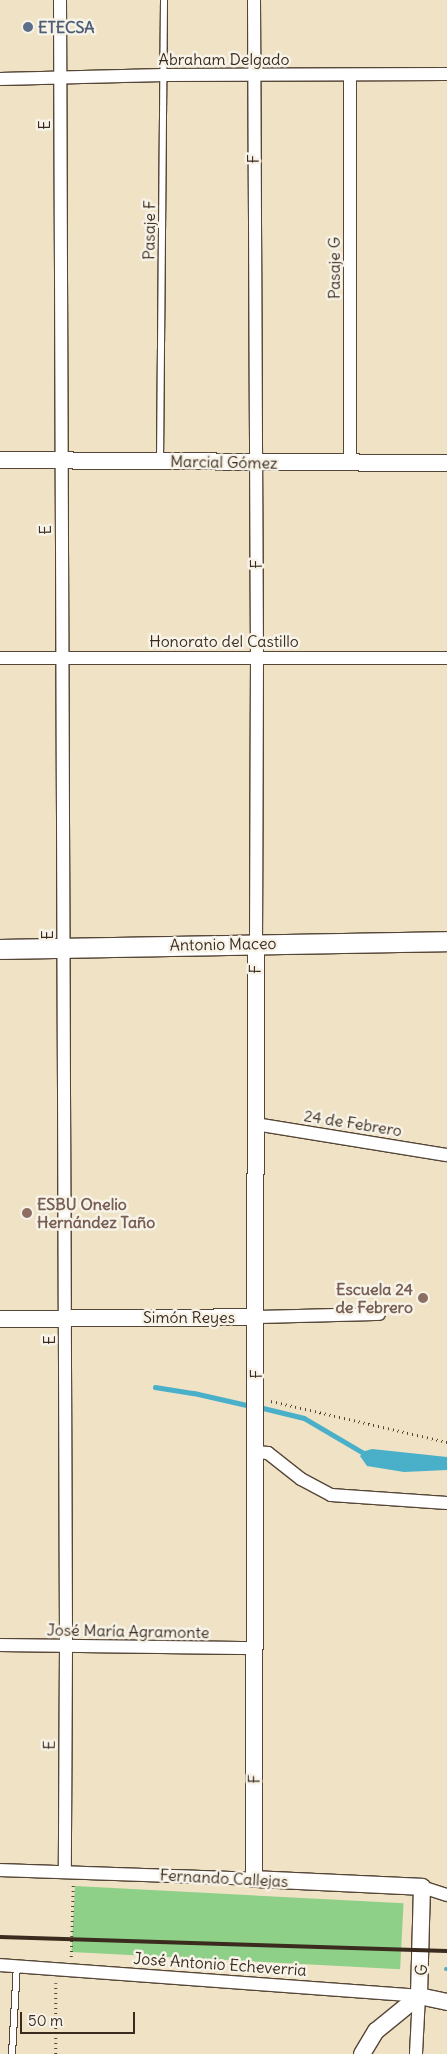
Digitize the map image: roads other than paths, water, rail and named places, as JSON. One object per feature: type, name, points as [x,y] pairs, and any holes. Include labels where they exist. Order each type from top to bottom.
[{"type":"main road","name":"Antonio Maceo","points":[[0,948],[447,941]]},
{"type":"street","name":"E","points":[[60,0],[60,460],[64,947],[66,1646],[69,1871]]},
{"type":"street","name":"F","points":[[254,0],[257,658],[254,1124],[256,1393],[254,1879]]},
{"type":"street","name":"Abraham Delgado","points":[[0,79],[164,75],[447,74]]},
{"type":"street","name":"Pasaje G","points":[[350,75],[350,462]]},
{"type":"street","name":"Marcial Gómez","points":[[0,460],[447,463]]},
{"type":"street","name":"Honorato del Castillo","points":[[0,658],[447,658]]},
{"type":"street","name":"24 de Febrero","points":[[254,1124],[447,1155]]},
{"type":"street","name":"Simón Reyes","points":[[0,1319],[379,1314]]},
{"type":"street","points":[[255,1445],[301,1479],[331,1495],[447,1503]]},
{"type":"street","name":"José María Agramonte","points":[[0,1645],[255,1648]]},
{"type":"street","name":"Fernando Callejas","points":[[0,1870],[69,1871],[422,1887],[447,1894]]},
{"type":"street","name":"G","points":[[416,2054],[422,1887]]},
{"type":"street","name":"José Antonio Echeverria","points":[[0,1965],[419,1996]]},
{"type":"street","points":[[362,2054],[376,2030],[419,1996],[447,2002]]},
{"type":"lane","name":"Pasaje F","points":[[160,461],[164,0]]},
{"type":"lane","points":[[12,2054],[17,1965]]},
{"type":"water","points":[[372,1449],[447,1457],[447,1470],[404,1472],[367,1466],[360,1456],[365,1451]]},
{"type":"waterway","points":[[155,1387],[194,1393],[251,1406]]},
{"type":"waterway","points":[[259,1407],[304,1418],[367,1455]]},
{"type":"railway","points":[[0,1937],[447,1951]]},
{"type":"place","name":"ETECSA","points":[[28,27]]},
{"type":"place","name":"ESBU Onelio Hernández Taño","points":[[27,1213]]},
{"type":"place","name":"Escuela 24 de Febrero","points":[[423,1298]]}]
